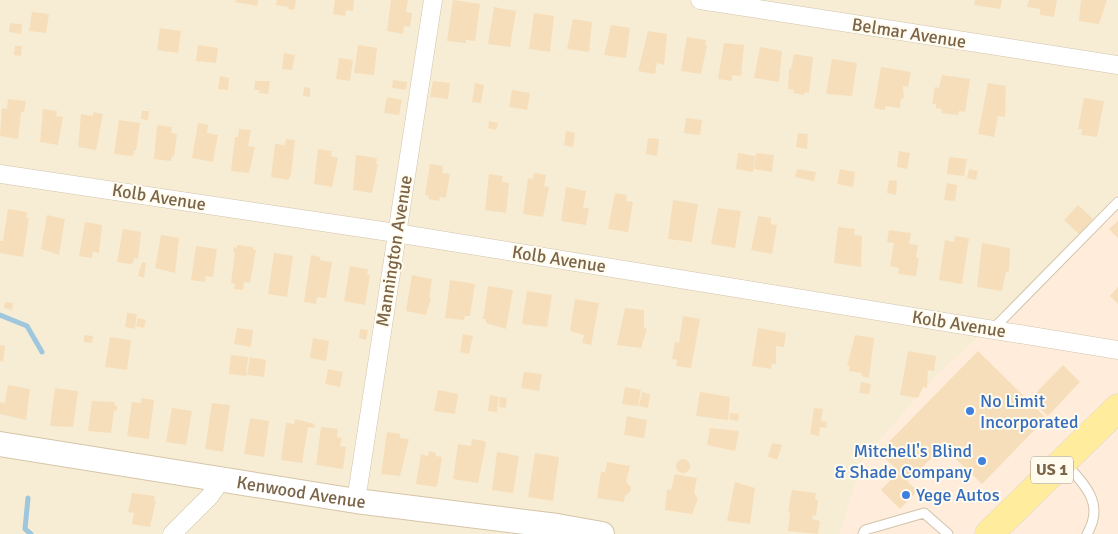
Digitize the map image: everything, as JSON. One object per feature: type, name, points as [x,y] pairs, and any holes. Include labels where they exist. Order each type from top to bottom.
[{"type":"main road","name":"US 1","points":[[989,534],[1062,460],[1118,408]]},
{"type":"main road","name":"Kenwood Avenue","points":[[0,444],[356,501],[556,530],[602,534]]},
{"type":"street","name":"Mannington Avenue","points":[[356,501],[433,0]]},
{"type":"street","name":"Belmar Avenue","points":[[700,0],[1118,65]]},
{"type":"street","name":"Kolb Avenue","points":[[0,174],[396,233],[1118,350]]},
{"type":"street","points":[[172,534],[221,480]]},
{"type":"lane","points":[[992,330],[1118,202]]},
{"type":"lane","points":[[1062,460],[1089,488],[1094,513],[1092,527],[1088,534]]},
{"type":"lane","points":[[863,534],[865,530],[924,513],[948,534]]},
{"type":"shaded area","points":[[0,0],[1118,0],[1118,194],[1008,309],[933,379],[863,460],[840,534],[0,534]]},
{"type":"shaded area","points":[[1118,194],[1118,534],[840,534],[863,460],[933,379],[1008,309]]},
{"type":"building","points":[[236,0],[258,0],[257,6],[235,2]]},
{"type":"building","points":[[277,0],[296,0],[294,10],[288,9],[289,7],[276,5]]},
{"type":"building","points":[[335,0],[354,0],[353,11],[346,10],[345,16],[333,14]]},
{"type":"building","points":[[391,0],[408,0],[406,12],[412,13],[410,27],[404,26],[403,34],[387,31]]},
{"type":"building","points":[[453,0],[480,4],[475,41],[466,40],[466,43],[447,41]]},
{"type":"building","points":[[975,0],[1002,0],[1000,9],[974,5]]},
{"type":"building","points":[[1029,0],[1057,0],[1054,17],[1040,15],[1040,9],[1027,7]]},
{"type":"building","points":[[1081,0],[1107,0],[1099,24],[1079,21]]},
{"type":"building","points":[[494,7],[516,11],[510,47],[488,44]]},
{"type":"building","points":[[32,12],[49,14],[46,33],[29,31]]},
{"type":"building","points":[[534,13],[554,16],[550,52],[529,49]]},
{"type":"building","points":[[573,19],[592,22],[589,52],[567,49]]},
{"type":"building","points":[[10,23],[22,24],[21,34],[9,32]]},
{"type":"building","points":[[611,25],[630,28],[626,58],[604,55]]},
{"type":"building","points":[[160,28],[181,31],[178,53],[157,50]]},
{"type":"building","points":[[648,31],[667,34],[664,65],[657,63],[655,74],[638,71]]},
{"type":"building","points":[[687,37],[706,40],[705,45],[707,46],[701,74],[681,71]]},
{"type":"building","points":[[724,43],[744,45],[741,76],[732,75],[732,81],[718,79]]},
{"type":"building","points":[[198,45],[218,48],[216,63],[196,61]]},
{"type":"building","points":[[358,45],[377,48],[374,75],[354,73]]},
{"type":"building","points":[[15,46],[22,46],[21,56],[14,55]]},
{"type":"building","points":[[760,47],[782,51],[779,82],[754,78]]},
{"type":"building","points":[[284,53],[295,55],[292,70],[282,69]]},
{"type":"building","points":[[794,54],[813,57],[809,93],[805,92],[804,95],[793,93],[794,90],[788,89],[789,69],[791,69]]},
{"type":"building","points":[[339,58],[353,60],[350,81],[336,79]]},
{"type":"building","points":[[832,59],[857,63],[852,96],[826,94]]},
{"type":"building","points":[[881,67],[911,72],[908,87],[903,86],[904,98],[901,99],[900,108],[885,106],[885,110],[874,108]]},
{"type":"building","points":[[942,75],[970,79],[965,112],[959,111],[958,115],[941,113],[942,109],[936,108],[936,104],[932,104],[935,87],[939,88]]},
{"type":"building","points":[[220,76],[229,78],[228,90],[218,89]]},
{"type":"building","points":[[393,80],[407,82],[406,90],[392,88]]},
{"type":"building","points":[[255,81],[270,81],[268,94],[259,93],[259,90],[254,90]]},
{"type":"building","points":[[433,81],[450,83],[448,99],[430,97]]},
{"type":"building","points":[[475,83],[484,85],[481,103],[472,102]]},
{"type":"building","points":[[988,83],[1006,86],[1005,117],[998,116],[994,137],[978,134]]},
{"type":"building","points":[[304,87],[310,88],[310,97],[303,96]]},
{"type":"building","points":[[512,90],[530,93],[527,110],[509,107]]},
{"type":"building","points":[[387,97],[402,100],[399,115],[384,113]]},
{"type":"building","points":[[1084,98],[1104,101],[1097,137],[1081,135],[1082,129],[1078,129]]},
{"type":"building","points":[[8,99],[26,101],[24,112],[21,112],[18,139],[0,136],[2,108],[7,109]]},
{"type":"building","points":[[43,109],[57,111],[56,116],[63,117],[58,145],[40,142]]},
{"type":"building","points":[[142,111],[149,111],[148,120],[141,119]]},
{"type":"building","points":[[93,112],[103,114],[96,150],[78,147],[81,114],[93,116]]},
{"type":"building","points":[[686,118],[702,120],[700,135],[684,133]]},
{"type":"building","points":[[119,120],[140,123],[136,151],[134,150],[133,156],[114,154]]},
{"type":"building","points":[[489,121],[498,123],[496,130],[488,128]]},
{"type":"building","points":[[198,123],[208,125],[207,133],[218,135],[213,162],[192,158]]},
{"type":"building","points":[[157,125],[172,127],[171,133],[177,134],[174,157],[172,156],[171,161],[154,159]]},
{"type":"building","points":[[239,129],[251,130],[248,146],[255,147],[249,173],[231,171],[235,137],[238,137]]},
{"type":"building","points":[[566,131],[575,133],[573,147],[564,145]]},
{"type":"building","points":[[798,133],[808,134],[807,149],[796,147]]},
{"type":"building","points":[[648,138],[659,139],[657,156],[646,154]]},
{"type":"building","points":[[286,139],[295,140],[291,175],[288,180],[271,177],[275,144],[285,145]]},
{"type":"building","points":[[318,149],[332,151],[331,156],[338,158],[332,187],[314,184]]},
{"type":"building","points":[[899,151],[910,153],[907,169],[897,167]]},
{"type":"building","points":[[738,153],[755,156],[753,172],[736,169]]},
{"type":"building","points":[[756,153],[774,155],[772,172],[754,169]]},
{"type":"building","points":[[356,155],[377,158],[376,163],[378,164],[372,193],[353,190]]},
{"type":"building","points":[[949,157],[967,159],[964,176],[947,174]]},
{"type":"building","points":[[430,164],[443,166],[442,173],[450,174],[446,198],[440,197],[439,201],[428,199],[429,196],[425,195]]},
{"type":"building","points":[[797,169],[816,172],[814,181],[795,177]]},
{"type":"building","points":[[840,169],[855,172],[853,187],[837,184]]},
{"type":"building","points":[[969,169],[978,171],[976,180],[967,178]]},
{"type":"building","points":[[534,173],[546,175],[544,186],[549,187],[543,217],[523,214],[528,178],[533,179]]},
{"type":"building","points":[[489,174],[503,176],[502,182],[509,183],[506,213],[485,210]]},
{"type":"building","points":[[889,180],[897,181],[896,195],[887,193]]},
{"type":"building","points":[[947,183],[957,185],[955,201],[944,200]]},
{"type":"building","points":[[566,187],[586,191],[583,208],[589,208],[586,225],[561,221]]},
{"type":"building","points":[[615,193],[627,195],[626,201],[633,202],[628,232],[608,229]]},
{"type":"building","points":[[673,200],[698,204],[692,242],[668,239]]},
{"type":"building","points":[[1078,205],[1093,219],[1079,234],[1064,220]]},
{"type":"building","points":[[718,208],[741,211],[735,248],[711,244]]},
{"type":"building","points":[[8,209],[27,212],[26,218],[29,218],[23,257],[0,253],[0,241],[3,241]]},
{"type":"building","points":[[47,215],[65,219],[59,255],[41,249]]},
{"type":"building","points":[[758,216],[771,218],[771,224],[777,225],[772,254],[751,250]]},
{"type":"building","points":[[1118,221],[1118,238],[1109,229]]},
{"type":"building","points":[[85,222],[102,225],[99,253],[93,252],[92,258],[79,256]]},
{"type":"building","points":[[838,227],[855,229],[854,235],[862,236],[861,267],[834,263]]},
{"type":"building","points":[[123,229],[141,232],[138,259],[134,258],[133,263],[130,264],[117,262]]},
{"type":"building","points":[[889,230],[911,233],[909,244],[918,245],[916,258],[919,258],[916,276],[898,274],[899,268],[890,266],[894,243],[887,242]]},
{"type":"building","points":[[161,235],[179,238],[175,273],[155,268]]},
{"type":"building","points":[[955,236],[969,238],[962,284],[939,280],[945,240],[954,242]]},
{"type":"building","points":[[982,243],[1010,248],[1009,271],[1006,272],[1002,291],[977,287]]},
{"type":"building","points":[[237,245],[253,247],[253,250],[256,250],[250,283],[244,282],[243,290],[234,289],[235,284],[231,283],[235,253],[233,252],[234,247],[237,248]]},
{"type":"building","points":[[196,246],[217,249],[213,277],[206,276],[205,282],[191,280]]},
{"type":"building","points":[[274,253],[293,256],[287,297],[268,294]]},
{"type":"building","points":[[311,255],[320,257],[320,260],[332,262],[326,298],[317,297],[316,304],[304,302]]},
{"type":"building","points":[[142,262],[146,263],[144,278],[138,276]]},
{"type":"building","points":[[350,266],[368,269],[367,274],[370,275],[365,305],[344,301]]},
{"type":"building","points":[[412,275],[432,279],[429,298],[431,298],[426,315],[406,311]]},
{"type":"building","points":[[450,280],[475,284],[470,316],[465,316],[464,320],[445,318]]},
{"type":"building","points":[[488,286],[513,290],[506,329],[486,323],[486,319],[483,319]]},
{"type":"building","points":[[1118,287],[1118,304],[1110,296]]},
{"type":"building","points":[[527,291],[552,295],[547,327],[522,324]]},
{"type":"building","points":[[575,299],[599,303],[591,345],[582,343],[584,335],[570,331]]},
{"type":"building","points":[[5,302],[13,303],[12,310],[4,308]]},
{"type":"building","points":[[625,308],[644,310],[644,328],[647,329],[641,348],[617,345]]},
{"type":"building","points":[[127,313],[137,314],[135,329],[125,327]]},
{"type":"building","points":[[683,316],[700,319],[691,368],[676,366],[677,360],[672,359],[675,342],[679,343]]},
{"type":"building","points":[[138,318],[146,320],[144,328],[136,326]]},
{"type":"building","points":[[237,328],[253,330],[251,347],[234,344]]},
{"type":"building","points":[[758,328],[786,333],[784,347],[776,346],[776,364],[772,364],[771,369],[752,366]]},
{"type":"building","points":[[360,329],[368,330],[366,340],[359,338]]},
{"type":"building","points":[[463,334],[473,336],[469,354],[460,352]]},
{"type":"building","points":[[84,335],[93,336],[92,343],[84,342]]},
{"type":"building","points":[[855,335],[874,338],[869,378],[861,376],[862,373],[849,371],[850,366],[847,366]]},
{"type":"building","points":[[110,337],[131,340],[127,370],[105,367]]},
{"type":"building","points":[[313,338],[329,341],[326,361],[310,358]]},
{"type":"building","points":[[0,345],[5,346],[3,362],[0,361]]},
{"type":"building","points":[[908,351],[936,356],[934,371],[928,370],[927,388],[923,387],[918,398],[900,395]]},
{"type":"building","points":[[978,351],[1046,418],[982,484],[943,447],[908,481],[879,452]]},
{"type":"building","points":[[231,355],[248,357],[246,376],[229,374]]},
{"type":"building","points":[[250,357],[266,360],[264,377],[247,375]]},
{"type":"building","points":[[1063,365],[1080,382],[1048,416],[1030,399]]},
{"type":"building","points":[[328,369],[343,372],[340,387],[325,384]]},
{"type":"building","points":[[524,372],[542,374],[539,391],[521,388]]},
{"type":"building","points":[[861,382],[871,384],[869,394],[859,393]]},
{"type":"building","points":[[8,385],[30,389],[26,420],[0,414],[0,402],[5,403]]},
{"type":"building","points":[[625,387],[641,390],[638,406],[622,404]]},
{"type":"building","points":[[55,388],[78,391],[73,427],[50,426]]},
{"type":"building","points":[[438,390],[458,394],[455,414],[434,411]]},
{"type":"building","points":[[642,392],[650,394],[648,408],[639,406]]},
{"type":"building","points":[[700,392],[730,397],[728,420],[696,416]]},
{"type":"building","points":[[490,395],[499,397],[497,412],[488,411]]},
{"type":"building","points":[[500,397],[507,398],[506,408],[499,407]]},
{"type":"building","points":[[141,398],[154,400],[149,439],[127,436],[132,402],[141,403]]},
{"type":"building","points":[[92,401],[115,402],[114,405],[117,406],[117,411],[114,410],[111,433],[88,431]]},
{"type":"building","points":[[212,403],[230,405],[223,452],[205,449]]},
{"type":"building","points":[[172,408],[192,411],[186,445],[166,442]]},
{"type":"building","points":[[814,408],[823,409],[821,421],[827,422],[826,428],[820,427],[819,436],[810,434]]},
{"type":"building","points":[[730,413],[739,414],[738,421],[729,419]]},
{"type":"building","points":[[627,416],[647,420],[644,438],[624,435]]},
{"type":"building","points":[[250,418],[269,421],[264,457],[244,454]]},
{"type":"building","points":[[295,419],[315,424],[314,428],[308,427],[302,463],[281,460],[286,423],[294,424]]},
{"type":"building","points":[[321,427],[338,429],[337,437],[342,438],[340,446],[346,447],[343,469],[316,465]]},
{"type":"building","points":[[710,428],[739,431],[735,451],[707,445]]},
{"type":"building","points":[[387,432],[400,434],[400,438],[409,439],[400,476],[381,474]]},
{"type":"building","points":[[472,439],[485,441],[486,444],[478,483],[453,479],[458,444],[471,446]]},
{"type":"building","points":[[772,443],[782,445],[777,460],[768,457]]},
{"type":"building","points":[[429,451],[436,453],[436,456],[442,457],[437,487],[416,484],[421,454],[428,456]]},
{"type":"building","points":[[497,452],[519,456],[513,493],[492,490]]},
{"type":"building","points":[[535,453],[559,457],[553,501],[528,497]]},
{"type":"building","points":[[683,459],[688,461],[690,466],[688,471],[683,473],[678,471],[676,466],[678,461]]},
{"type":"building","points":[[607,462],[630,466],[626,482],[631,487],[630,492],[625,496],[624,502],[597,498],[601,472],[605,472]]},
{"type":"building","points":[[898,472],[917,491],[900,509],[881,490]]},
{"type":"building","points":[[675,474],[697,478],[694,493],[698,499],[692,514],[665,510],[667,489],[671,490]]},
{"type":"building","points":[[735,482],[755,488],[750,524],[727,521]]},
{"type":"building","points":[[792,490],[816,493],[815,500],[818,500],[816,516],[813,515],[812,519],[820,521],[818,534],[788,531],[790,512],[788,511]]},
{"type":"building","points":[[132,493],[155,496],[154,501],[156,501],[150,527],[132,524],[134,513],[128,512]]},
{"type":"waterway","points":[[0,315],[27,326],[42,352]]},
{"type":"waterway","points":[[28,498],[25,529],[31,534]]},
{"type":"place","name":"No Limit Incorporated","points":[[970,411]]},
{"type":"place","name":"Mitchell's Blind & Shade Company","points":[[982,461]]},
{"type":"place","name":"Yege Autos","points":[[906,495]]}]
